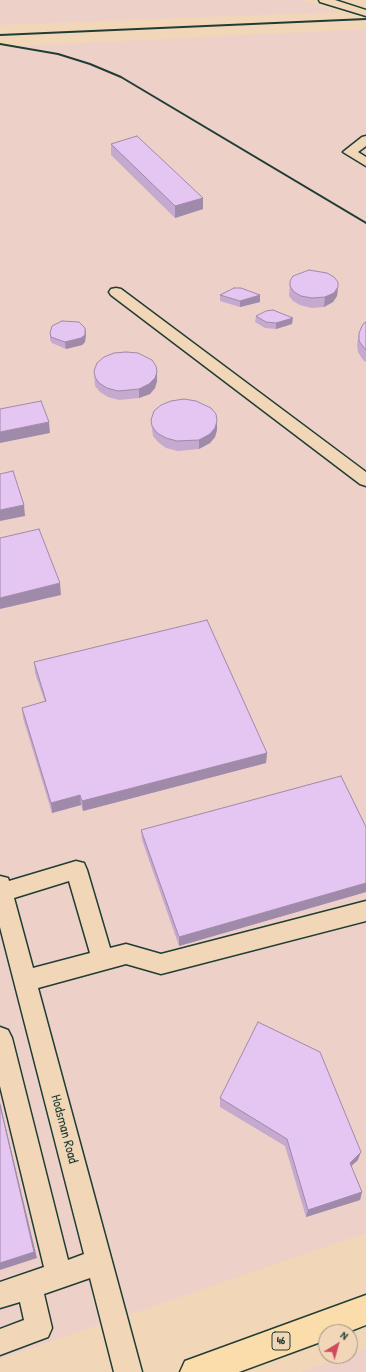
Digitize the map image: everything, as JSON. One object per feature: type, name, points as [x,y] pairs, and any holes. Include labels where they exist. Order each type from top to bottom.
[{"type":"main road","name":"46","points":[[196,1372],[366,1310]]},
{"type":"street","points":[[324,0],[366,13]]},
{"type":"street","points":[[366,140],[349,152],[366,162]]},
{"type":"street","points":[[116,292],[366,480]]},
{"type":"street","points":[[1,889],[76,870],[103,960]]},
{"type":"street","name":"Hodsman Road","points":[[1,889],[5,928],[25,981],[128,1372]]},
{"type":"street","points":[[25,981],[126,954],[161,964],[366,911]]},
{"type":"street","points":[[0,1038],[59,1276]]},
{"type":"street","points":[[0,1295],[100,1262]]},
{"type":"street","points":[[0,1342],[39,1328],[29,1285]]},
{"type":"shaded area","points":[[0,0],[301,0],[340,12],[0,25]]},
{"type":"shaded area","points":[[366,29],[366,1233],[0,1359],[0,47]]},
{"type":"shaded area","points":[[366,1349],[366,1372],[301,1372],[323,1364],[358,1364],[358,1352]]},
{"type":"building","points":[[137,136],[203,198],[175,206],[111,144]]},
{"type":"building","points":[[309,270],[327,273],[334,277],[338,282],[338,287],[334,293],[325,297],[312,298],[301,296],[294,292],[290,286],[290,281],[293,276]]},
{"type":"building","points":[[234,288],[241,288],[260,295],[240,301],[220,295]]},
{"type":"building","points":[[273,310],[293,318],[276,323],[266,322],[256,316],[266,311]]},
{"type":"building","points":[[62,321],[79,322],[85,328],[85,335],[81,338],[65,342],[51,337],[50,333],[52,326]]},
{"type":"building","points":[[366,322],[366,350],[359,341],[359,333],[363,324]]},
{"type":"building","points":[[114,353],[138,353],[152,360],[156,366],[157,372],[155,378],[149,384],[139,389],[118,391],[107,388],[99,383],[95,377],[94,371],[97,363],[104,357]]},
{"type":"building","points":[[184,399],[196,401],[211,408],[216,414],[217,421],[215,428],[210,434],[199,440],[177,441],[166,438],[157,433],[152,426],[151,420],[154,411],[161,405],[171,401]]},
{"type":"building","points":[[41,401],[49,422],[0,432],[0,409]]},
{"type":"building","points":[[13,471],[24,505],[0,510],[0,474]]},
{"type":"building","points":[[39,529],[60,583],[0,598],[0,538]]},
{"type":"building","points":[[207,620],[267,753],[82,801],[80,795],[51,803],[22,708],[46,701],[34,662]]},
{"type":"building","points":[[341,776],[366,827],[366,883],[179,937],[141,830]]},
{"type":"building","points":[[258,1022],[320,1052],[361,1152],[350,1163],[362,1192],[308,1210],[287,1139],[220,1098]]},
{"type":"building","points":[[0,1105],[34,1252],[0,1263]]},
{"type":"railway","points":[[0,35],[366,19]]},
{"type":"railway","points":[[0,44],[58,54],[90,64],[121,77],[366,223]]}]
